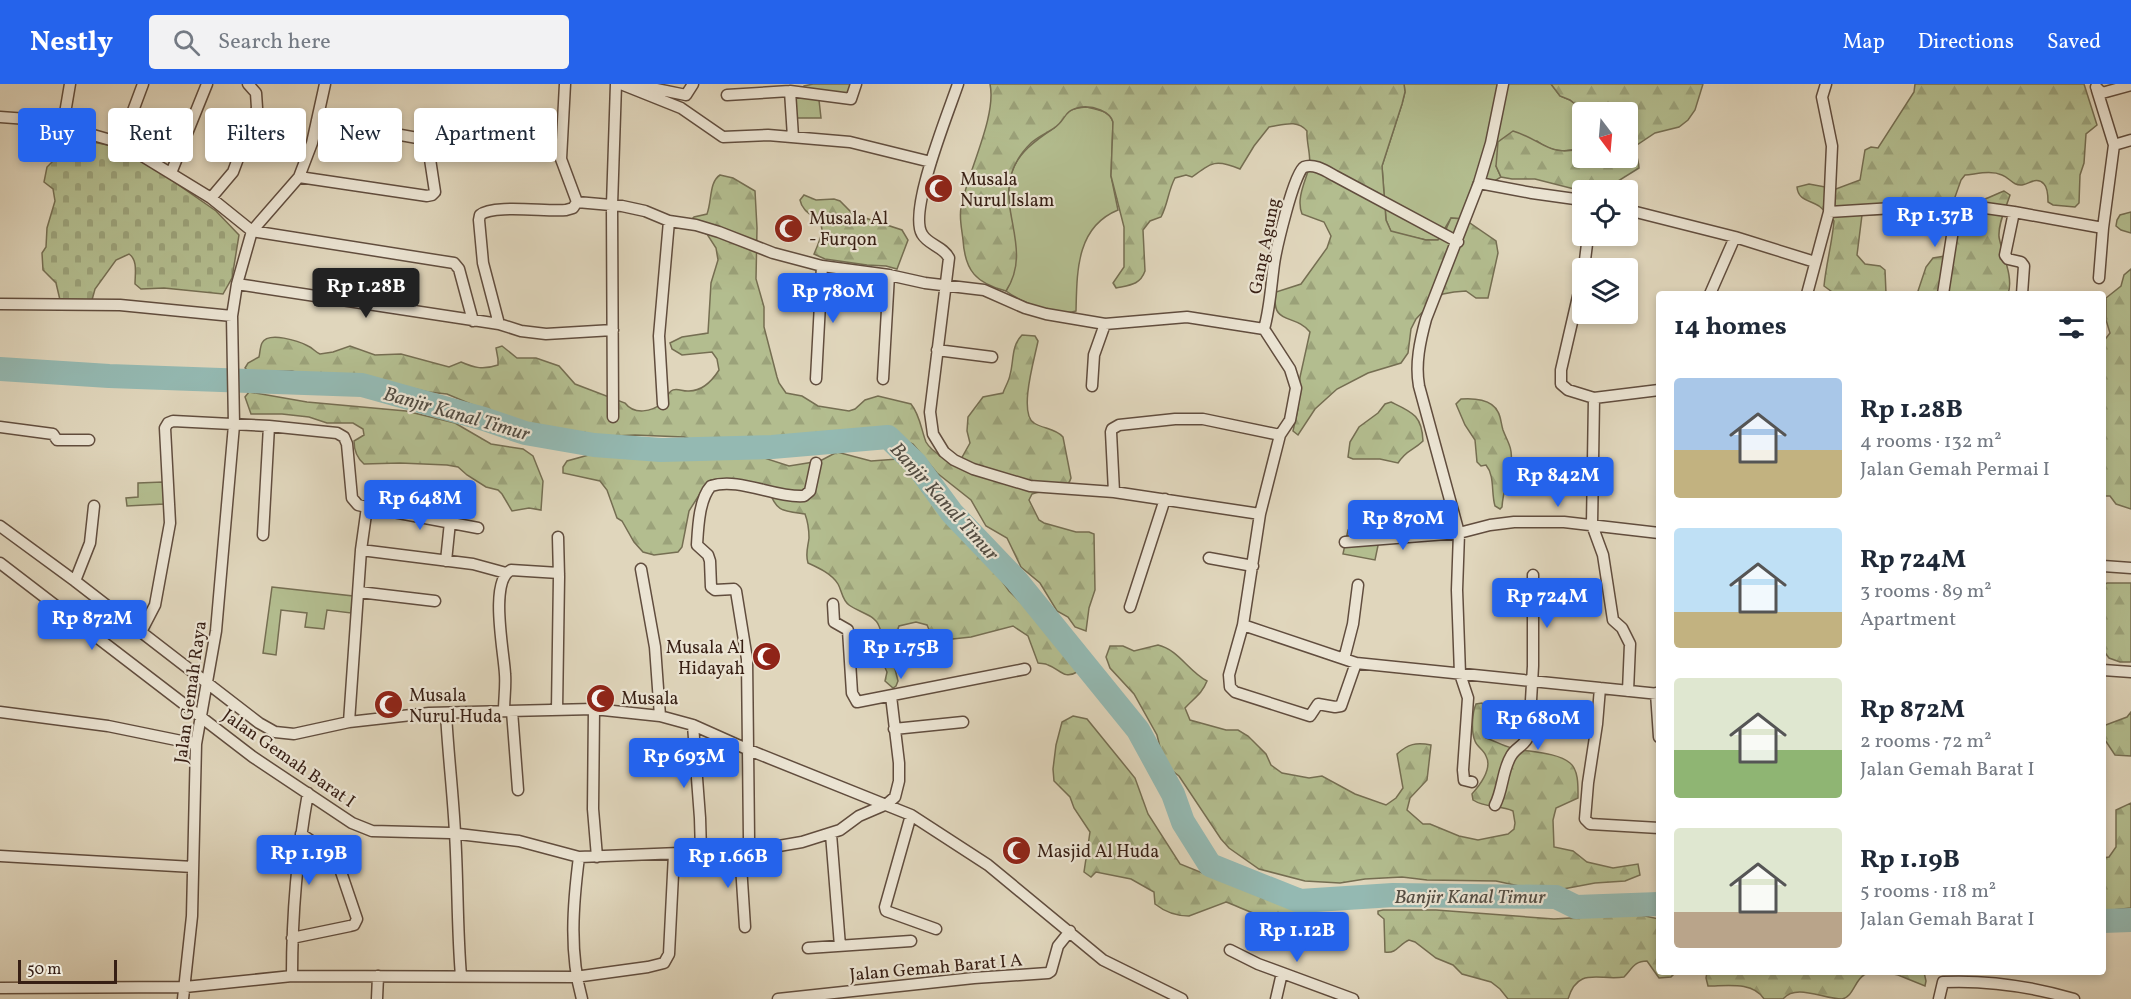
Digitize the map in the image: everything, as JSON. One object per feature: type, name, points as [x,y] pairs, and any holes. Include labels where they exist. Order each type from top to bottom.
[{"type":"street","points":[[66,108],[70,84]]},
{"type":"street","points":[[134,108],[143,84]]},
{"type":"street","points":[[171,172],[207,84]]},
{"type":"street","points":[[211,198],[234,172],[257,108],[256,93],[248,84]]},
{"type":"street","points":[[252,231],[299,177],[308,157],[325,84]]},
{"type":"street","points":[[565,84],[561,146],[563,167],[577,202]]},
{"type":"street","points":[[614,417],[612,205],[616,84]]},
{"type":"street","points":[[628,85],[686,95],[693,84]]},
{"type":"street","points":[[727,95],[790,91],[851,99],[856,84]]},
{"type":"street","points":[[958,84],[924,184],[920,226],[924,237],[948,255],[949,263],[931,392],[930,424],[944,452],[954,460],[973,469],[1030,486],[1114,492],[1260,514]]},
{"type":"street","points":[[1472,782],[1464,780],[1468,698],[1460,674],[1457,568],[1459,533],[1419,386],[1417,367],[1426,319],[1458,242],[1479,183],[1491,143],[1503,84]]},
{"type":"street","points":[[1809,291],[1828,212],[1832,146],[1822,97],[1827,84]]},
{"type":"street","points":[[628,85],[681,108],[723,137],[768,135],[850,142],[931,162]]},
{"type":"street","points":[[2096,87],[2102,93],[2131,85]]},
{"type":"street","points":[[2096,87],[2114,145],[2099,278]]},
{"type":"street","points":[[790,91],[793,137]]},
{"type":"street","points":[[0,117],[18,118]]},
{"type":"street","points":[[299,177],[427,196],[434,194],[428,146],[423,139],[317,120]]},
{"type":"street","points":[[2114,145],[2131,140]]},
{"type":"street","points":[[557,146],[561,146]]},
{"type":"street","points":[[154,162],[211,198],[252,231],[454,263],[459,270],[473,321]]},
{"type":"street","name":"Gang Agung","points":[[1264,329],[1278,243],[1300,171],[1308,166],[1321,169],[1458,242]]},
{"type":"street","points":[[1479,183],[1572,199]]},
{"type":"street","points":[[577,202],[645,211],[669,221],[706,228],[768,251],[822,266],[984,290],[1035,312],[1105,324],[1187,317],[1264,329],[1290,369],[1295,382],[1290,420],[1280,435],[1260,514],[1243,626],[1229,683],[1232,690],[1305,716],[1311,715],[1319,704],[1341,706],[1356,663]]},
{"type":"street","points":[[499,324],[483,263],[478,220],[480,215],[487,211],[508,209],[567,210],[573,208],[577,202]]},
{"type":"street","points":[[1828,212],[1957,204],[2103,228]]},
{"type":"street","points":[[1943,291],[1957,204]]},
{"type":"street","points":[[2014,212],[2005,255],[2007,259],[2021,262],[2024,266],[2022,291]]},
{"type":"street","points":[[1638,213],[1735,237],[1815,262]]},
{"type":"street","points":[[663,404],[659,336],[669,221]]},
{"type":"street","name":"Jalan Gemah Raya","points":[[183,999],[192,916],[196,744],[216,631],[234,425],[232,315],[237,284],[252,231]]},
{"type":"street","points":[[1711,291],[1735,237]]},
{"type":"street","points":[[816,379],[822,266]]},
{"type":"street","points":[[883,379],[889,275]]},
{"type":"street","points":[[237,284],[499,324],[521,331],[546,334],[613,330]]},
{"type":"street","points":[[0,304],[120,306],[232,315]]},
{"type":"street","points":[[1572,322],[1561,370],[1561,384],[1568,390],[1594,398],[1656,390]]},
{"type":"street","points":[[1092,386],[1094,355],[1105,324]]},
{"type":"street","points":[[937,350],[992,357]]},
{"type":"street","points":[[1594,398],[1592,525],[1603,555],[1613,620],[1622,628],[1630,644],[1628,691]]},
{"type":"street","points":[[1114,492],[1111,438],[1113,429],[1119,424],[1203,419],[1280,435]]},
{"type":"street","points":[[141,632],[155,605],[170,523],[165,428],[173,421],[268,426],[336,433],[344,437],[347,444],[352,498],[358,505],[478,528]]},
{"type":"street","points":[[263,536],[268,426]]},
{"type":"street","points":[[0,427],[53,434],[57,440],[89,440]]},
{"type":"street","points":[[749,839],[747,659],[737,594],[734,589],[712,588],[708,555],[697,545],[706,493],[711,486],[719,484],[804,496],[810,490],[816,463]]},
{"type":"street","points":[[1130,607],[1165,500]]},
{"type":"street","points":[[75,581],[90,543],[94,506]]},
{"type":"street","points":[[349,722],[361,550],[367,507]]},
{"type":"street","points":[[447,561],[450,522]]},
{"type":"street","points":[[1345,542],[1459,533],[1514,522],[1564,522],[1656,533]]},
{"type":"street","points":[[0,526],[259,723],[275,732],[294,734],[349,722],[446,713],[594,709],[660,716],[693,725],[911,815],[988,865],[1103,960],[1182,999]]},
{"type":"street","points":[[557,710],[558,537]]},
{"type":"street","points":[[361,550],[473,564],[506,573]]},
{"type":"street","points":[[1209,558],[1253,566]]},
{"type":"street","name":"Jalan Gemah Barat I","points":[[0,563],[253,757],[352,823],[372,831],[455,833],[519,841],[579,857],[674,854],[741,850],[802,842],[831,834],[866,813],[887,804]]},
{"type":"street","points":[[2106,566],[2131,568]]},
{"type":"street","points":[[641,569],[655,647],[660,716]]},
{"type":"street","points":[[518,789],[508,711],[499,603],[501,585],[506,573],[511,570],[559,573]]},
{"type":"street","points":[[1495,805],[1511,754],[1526,743],[1529,735],[1533,575]]},
{"type":"street","points":[[1344,659],[1353,624],[1358,585]]},
{"type":"street","points":[[359,592],[435,601]]},
{"type":"street","points":[[833,604],[834,622],[848,630],[854,699],[860,702],[1025,669]]},
{"type":"street","points":[[1243,626],[1356,663],[1656,694]]},
{"type":"street","points":[[2106,670],[2131,672]]},
{"type":"street","points":[[1600,688],[1598,724],[1588,783],[1585,819],[1590,824],[1656,828]]},
{"type":"street","points":[[887,804],[895,797],[899,781],[891,696]]},
{"type":"street","points":[[594,709],[593,809],[597,857]]},
{"type":"street","points":[[0,712],[108,726],[196,744]]},
{"type":"street","points":[[446,713],[455,833],[461,976]]},
{"type":"street","points":[[894,729],[963,722]]},
{"type":"street","points":[[693,725],[700,818],[700,852]]},
{"type":"street","points":[[292,976],[294,891],[300,834],[308,794]]},
{"type":"street","points":[[911,815],[885,907],[886,911],[936,929]]},
{"type":"street","points":[[292,938],[354,925],[357,919],[338,863],[329,853],[300,834]]},
{"type":"street","points":[[831,834],[840,946]]},
{"type":"street","points":[[741,850],[745,927]]},
{"type":"street","points":[[5,991],[63,994],[185,987],[292,976],[576,976],[648,967],[664,963],[669,954],[674,854]]},
{"type":"street","points":[[0,856],[193,867]]},
{"type":"street","points":[[579,857],[574,919],[576,976],[582,999]]},
{"type":"street","name":"Jalan Gemah Barat I A","points":[[778,999],[963,979],[1048,973],[1051,971],[1058,946],[1070,931]]},
{"type":"street","points":[[808,948],[911,941]]},
{"type":"street","points":[[1230,950],[1258,964],[1353,999]]},
{"type":"street","points":[[1276,999],[1282,973]]},
{"type":"street","points":[[377,999],[378,976]]},
{"type":"street","points":[[1940,999],[1943,982],[1958,982],[2038,989],[2074,999]]},
{"type":"green space","points":[[856,84],[855,96],[819,100],[821,118],[794,118],[793,98],[804,86]]},
{"type":"green space","points":[[990,84],[1404,84],[1402,104],[1382,166],[1386,220],[1391,231],[1426,240],[1438,240],[1451,218],[1464,219],[1496,241],[1498,253],[1488,298],[1476,298],[1466,291],[1443,294],[1433,301],[1416,319],[1411,329],[1408,353],[1401,363],[1368,373],[1337,389],[1315,409],[1298,435],[1293,431],[1298,408],[1300,377],[1310,332],[1304,326],[1280,315],[1275,303],[1276,292],[1301,284],[1327,248],[1331,236],[1324,222],[1302,214],[1300,208],[1302,191],[1310,164],[1307,131],[1294,124],[1269,127],[1240,169],[1220,163],[1210,165],[1192,177],[1186,175],[1175,178],[1161,217],[1150,221],[1143,230],[1145,271],[1143,276],[1134,284],[1116,288],[1113,283],[1124,267],[1124,227],[1111,176],[1113,122],[1105,112],[1096,108],[1082,107],[1071,110],[1058,125],[1031,143],[1016,162],[1010,180],[1009,199],[1017,254],[1014,272],[1006,291],[980,280],[970,268],[964,251],[960,220],[964,194],[989,112]]},
{"type":"green space","points":[[1404,84],[1551,84],[1560,96],[1572,102],[1572,150],[1559,150],[1537,141],[1496,166],[1501,177],[1493,182],[1473,182],[1464,219],[1451,218],[1438,240],[1426,240],[1391,232],[1386,220],[1382,166],[1405,92]]},
{"type":"green space","points":[[1551,84],[1703,84],[1695,110],[1688,120],[1679,127],[1655,133],[1638,144],[1638,102],[1572,102],[1560,96]]},
{"type":"green space","points":[[1915,84],[2084,84],[2097,125],[2086,134],[2084,163],[2080,175],[2079,203],[2075,207],[2053,205],[2048,202],[2046,188],[2039,181],[2019,185],[2002,175],[1989,173],[1965,175],[1961,180],[1955,197],[1963,200],[1981,200],[2004,191],[2010,195],[1999,232],[2000,244],[2009,273],[2008,291],[1918,291],[1926,267],[1933,258],[1945,256],[1955,230],[1945,220],[1915,219],[1894,214],[1862,215],[1857,255],[1865,264],[1880,266],[1885,270],[1886,291],[1831,291],[1824,286],[1834,221],[1819,206],[1799,195],[1797,187],[1809,184],[1836,189],[1860,180],[1865,150],[1871,147],[1878,148],[1914,92]]},
{"type":"green space","points":[[1087,107],[1106,113],[1113,122],[1111,176],[1118,210],[1094,227],[1087,239],[1079,266],[1076,311],[1069,313],[1050,311],[1021,300],[1006,291],[1010,284],[1015,261],[1015,242],[1009,207],[1010,179],[1019,157],[1028,148],[1056,126],[1067,112]]},
{"type":"green space","points":[[1513,131],[1546,147],[1571,151],[1572,168],[1638,168],[1638,162],[1639,168],[1620,180],[1572,180],[1572,188],[1535,179],[1501,177],[1496,166],[1498,142]]},
{"type":"green space","points":[[96,143],[108,145],[108,162],[142,162],[216,211],[239,235],[232,278],[223,294],[164,288],[141,289],[135,284],[135,263],[129,254],[116,260],[95,289],[92,300],[60,300],[56,283],[43,270],[42,253],[46,247],[47,228],[55,201],[53,189],[44,182],[47,167],[52,162],[96,162]]},
{"type":"green space","points":[[720,175],[733,178],[755,191],[756,279],[764,307],[764,327],[777,377],[786,393],[802,396],[818,406],[849,411],[865,400],[878,396],[911,404],[926,442],[933,451],[949,462],[961,459],[970,443],[967,431],[968,417],[983,397],[1003,393],[1018,339],[1022,335],[1035,336],[1038,341],[1027,397],[1029,417],[1034,423],[1063,437],[1071,478],[1065,486],[1037,492],[1032,494],[1029,500],[1039,520],[1044,523],[1076,532],[1094,534],[1095,590],[1089,608],[1086,631],[1075,627],[1068,617],[1057,611],[1040,583],[1021,567],[1007,538],[986,526],[971,500],[937,473],[913,444],[892,434],[868,432],[780,440],[696,441],[684,437],[635,435],[594,437],[504,418],[447,394],[428,392],[366,377],[310,376],[292,371],[249,372],[245,368],[248,363],[259,357],[260,348],[265,339],[277,337],[298,342],[320,354],[350,346],[375,355],[401,354],[449,367],[461,362],[479,368],[498,365],[496,348],[502,346],[517,358],[536,358],[559,366],[575,384],[625,403],[638,411],[658,406],[673,390],[694,391],[703,387],[719,370],[717,359],[712,352],[682,355],[672,349],[670,343],[682,337],[708,333],[711,283],[718,260],[716,248],[707,234],[696,230],[690,221],[694,217],[707,214],[712,187]]},
{"type":"green space","points":[[804,195],[816,200],[840,201],[853,214],[902,230],[908,240],[897,269],[825,259],[814,254],[822,231],[819,222],[802,205],[800,200]]},
{"type":"green space","points":[[2131,212],[2131,233],[2116,226],[2120,215]]},
{"type":"green space","points":[[2131,269],[2131,509],[2116,504],[2110,496],[2106,496],[2106,338],[2110,333],[2106,320],[2106,298],[2121,286],[2124,275]]},
{"type":"green space","points":[[249,392],[307,402],[406,411],[455,423],[491,444],[523,449],[533,456],[543,481],[541,510],[529,508],[512,511],[498,490],[486,487],[458,467],[400,463],[364,464],[356,454],[354,441],[364,435],[363,429],[353,423],[327,423],[309,417],[251,414],[245,397]]},
{"type":"green space","points":[[1461,399],[1487,402],[1500,416],[1511,456],[1500,509],[1495,506],[1489,469],[1486,465],[1481,466],[1477,462],[1475,440],[1465,425],[1456,404]]},
{"type":"green space","points":[[1391,402],[1415,416],[1421,425],[1423,441],[1404,455],[1398,463],[1380,459],[1348,457],[1350,442],[1359,427],[1378,413],[1385,404]]},
{"type":"green space","points":[[603,451],[664,455],[758,456],[789,466],[820,461],[837,452],[871,461],[898,459],[923,492],[952,524],[977,546],[1009,591],[1068,651],[1076,661],[1077,672],[1069,675],[1047,664],[1038,663],[1028,636],[1013,626],[971,637],[934,641],[927,625],[916,622],[899,626],[897,632],[901,649],[892,657],[898,681],[893,688],[885,681],[887,672],[883,661],[881,631],[877,622],[849,605],[832,577],[808,563],[809,532],[805,514],[781,509],[774,503],[769,490],[717,479],[711,480],[689,511],[682,547],[678,552],[654,555],[643,552],[634,542],[622,521],[617,518],[607,490],[600,481],[563,473],[563,467],[567,461]]},
{"type":"green space","points":[[163,482],[164,504],[127,506],[126,498],[138,497],[138,483]]},
{"type":"green space","points":[[1348,530],[1380,536],[1375,560],[1343,554]]},
{"type":"green space","points":[[2131,583],[2131,662],[2120,662],[2109,658],[2106,654],[2106,584]]},
{"type":"green space","points":[[272,587],[353,596],[351,613],[327,610],[324,629],[305,627],[307,613],[281,610],[276,655],[263,653]]},
{"type":"green space","points":[[1158,645],[1172,651],[1207,681],[1200,693],[1185,708],[1190,720],[1226,730],[1238,730],[1248,736],[1266,754],[1271,765],[1282,773],[1309,778],[1322,776],[1355,794],[1386,805],[1396,798],[1403,788],[1397,754],[1412,745],[1431,745],[1427,780],[1410,798],[1407,810],[1423,824],[1430,824],[1459,836],[1478,840],[1508,834],[1514,829],[1515,823],[1513,811],[1473,800],[1472,794],[1485,776],[1488,766],[1486,756],[1476,743],[1473,733],[1472,722],[1476,704],[1482,703],[1489,713],[1486,738],[1512,748],[1564,759],[1575,770],[1578,798],[1556,808],[1553,820],[1554,847],[1573,851],[1587,862],[1613,868],[1638,864],[1640,875],[1625,881],[1595,883],[1563,889],[1533,889],[1496,881],[1427,880],[1402,877],[1340,883],[1305,881],[1259,869],[1229,848],[1179,776],[1170,769],[1163,759],[1157,735],[1134,694],[1110,668],[1106,657],[1110,646],[1123,646],[1134,651]]},
{"type":"green space","points":[[2131,712],[2131,756],[2115,755],[2106,742],[2106,725],[2127,717]]},
{"type":"green space","points":[[1073,716],[1087,719],[1135,778],[1148,814],[1180,864],[1264,898],[1312,911],[1308,916],[1269,918],[1226,902],[1189,916],[1180,915],[1155,904],[1154,892],[1131,879],[1096,872],[1091,877],[1084,872],[1090,832],[1074,808],[1070,797],[1054,781],[1053,769],[1062,722]]},
{"type":"green space","points":[[2131,803],[2131,908],[2106,911],[2106,858],[2109,857],[2116,847],[2116,810]]},
{"type":"green space","points":[[1436,910],[1554,919],[1636,914],[1656,918],[1656,974],[1647,961],[1643,961],[1634,966],[1624,977],[1590,977],[1577,982],[1568,999],[1508,999],[1491,982],[1462,974],[1453,965],[1436,958],[1415,942],[1409,940],[1395,950],[1385,952],[1384,919],[1378,911]]},
{"type":"green space","points":[[1657,975],[1673,975],[1671,977],[1659,978]]},
{"type":"green space","points":[[1706,975],[1864,975],[1849,995],[1842,999],[1795,992],[1783,999],[1764,999],[1753,989],[1746,987],[1708,986]]},
{"type":"green space","points":[[1898,975],[1925,975],[1925,986]]},
{"type":"waterway","name":"Banjir Kanal Timur","points":[[0,369],[109,376],[362,385],[484,419],[525,433],[594,445],[661,450],[772,447],[888,437],[916,464],[952,513],[1017,581],[1138,730],[1173,794],[1183,822],[1210,865],[1300,901],[1393,895],[1556,897],[1576,907],[1656,904]]},
{"type":"waterway","name":"Banjir Kanal Timur","points":[[2106,921],[2131,920]]},
{"type":"place","name":"Musala Nurul Islam","points":[[939,189]]},
{"type":"place","name":"Musala Al - Furqon","points":[[788,228]]},
{"type":"place","name":"Musala Al Hidayah","points":[[766,657]]},
{"type":"place","name":"Musala","points":[[600,698]]},
{"type":"place","name":"Musala Nurul Huda","points":[[388,705]]},
{"type":"place","name":"Masjid Al Huda","points":[[1016,851]]}]
